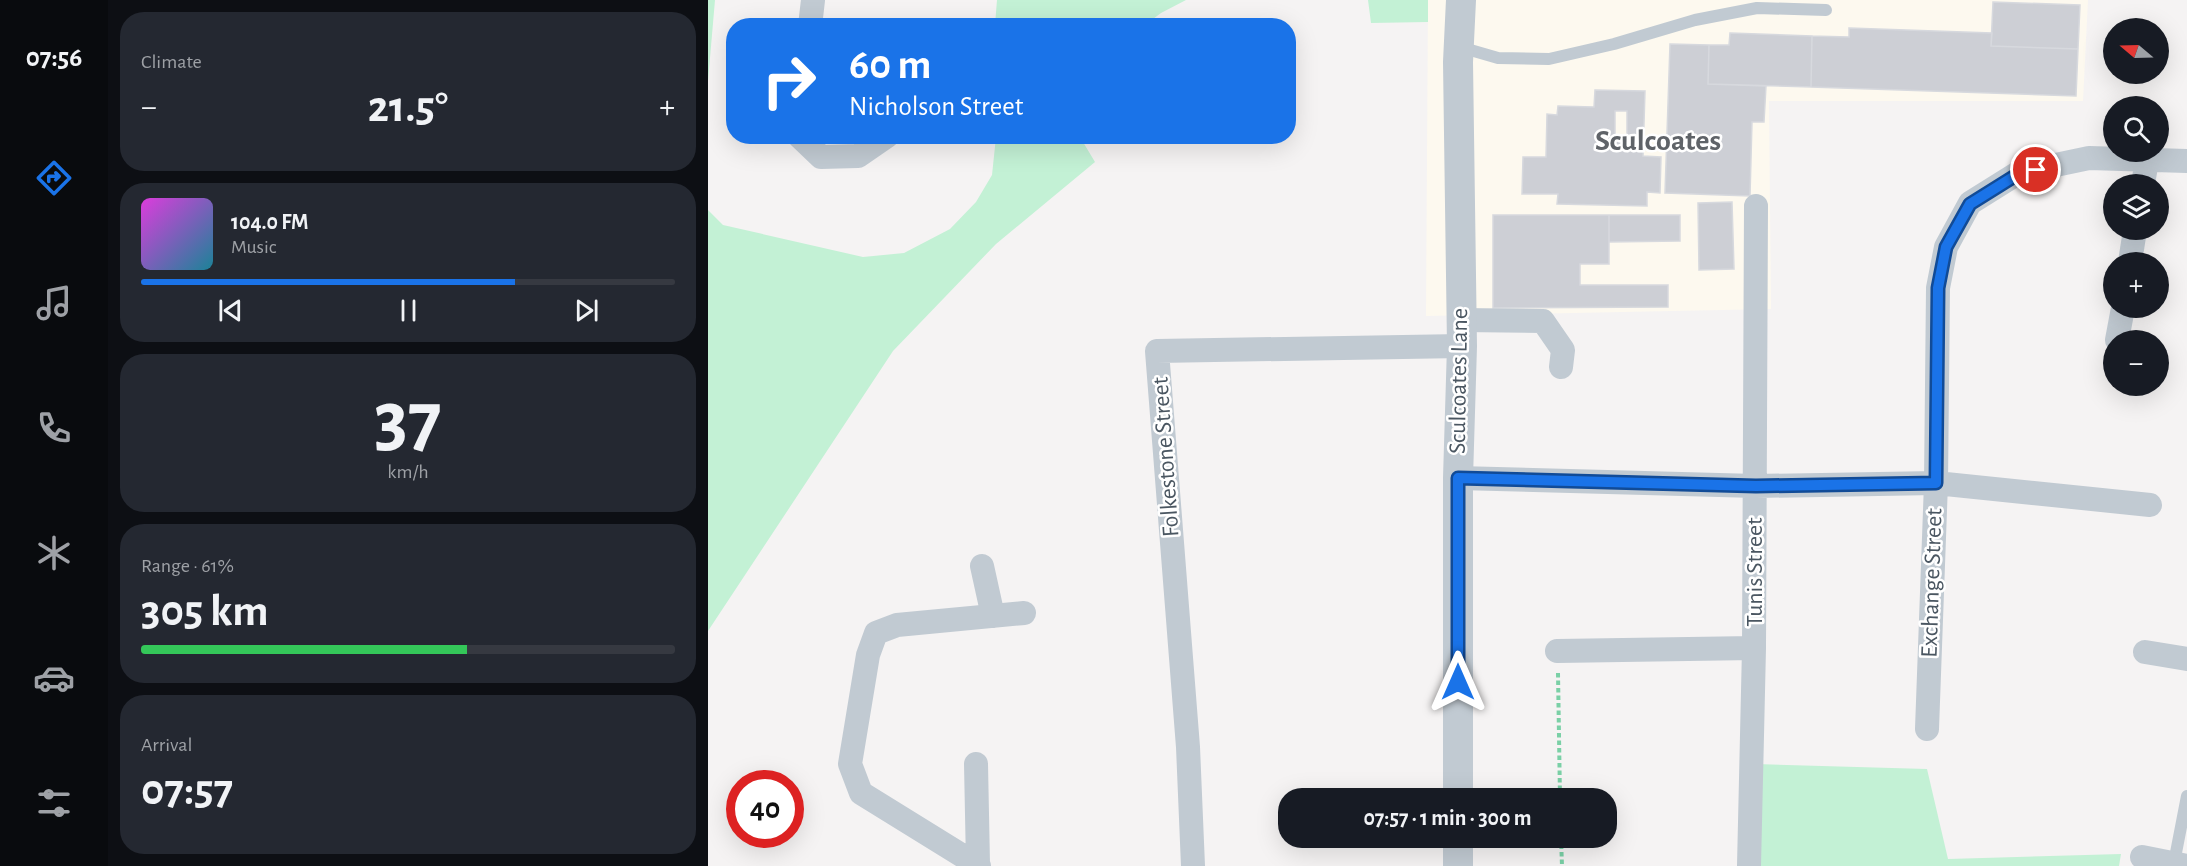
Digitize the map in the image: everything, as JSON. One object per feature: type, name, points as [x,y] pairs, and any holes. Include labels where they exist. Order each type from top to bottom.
[{"type":"street","points":[[811,18],[813,0]]},
{"type":"street","name":"Sculcoates Lane","points":[[1458,788],[1458,478],[1461,333],[1458,47],[1461,0]]},
{"type":"street","points":[[807,144],[821,157],[858,156],[875,144]]},
{"type":"street","name":"Exchange Street","points":[[1927,729],[1936,483],[1938,288],[1946,247],[1970,204],[2018,174],[2089,158],[2103,158]]},
{"type":"street","name":"Exchange Street","points":[[2169,161],[2187,161]]},
{"type":"street","name":"Tunis Street","points":[[1749,866],[1756,486],[1756,206]]},
{"type":"street","points":[[1461,333],[1543,321],[1563,350],[1561,367]]},
{"type":"street","name":"Folkestone Street","points":[[1193,866],[1188,747],[1157,351],[1461,333]]},
{"type":"street","points":[[1458,478],[1756,486],[1936,483],[2150,505]]},
{"type":"street","points":[[982,566],[993,616]]},
{"type":"street","points":[[979,865],[861,793],[850,764],[868,655],[876,633],[897,626],[1024,613]]},
{"type":"street","points":[[1557,651],[1754,648]]},
{"type":"street","points":[[2145,652],[2187,659]]},
{"type":"street","points":[[976,765],[979,865]]},
{"type":"street","points":[[1458,848],[1458,866]]},
{"type":"street","points":[[2142,857],[2180,864]]},
{"type":"lane","points":[[1458,47],[1498,58],[1549,60],[1695,20],[1757,8],[1826,10]]},
{"type":"lane","points":[[2180,864],[2187,796]]},
{"type":"path","points":[[1557,651],[1560,788]]},
{"type":"path","points":[[1561,848],[1562,866]]},
{"type":"shaded area","points":[[1428,0],[2088,0],[2083,101],[1769,101],[1771,309],[1426,316]]},
{"type":"green space","points":[[708,0],[715,0],[708,81]]},
{"type":"green space","points":[[997,0],[1186,0],[1154,18],[996,18]]},
{"type":"green space","points":[[1368,0],[1428,0],[1428,22],[1371,23]]},
{"type":"green space","points":[[995,144],[1084,144],[1095,162],[996,244],[893,351],[708,631],[708,210],[723,225],[863,257],[904,253],[950,229],[976,202],[992,175]]},
{"type":"green space","points":[[1755,764],[1927,769],[1948,859],[2121,854],[2119,866],[1754,866]]},
{"type":"building","points":[[1993,2],[2080,5],[2078,49],[1991,46]]},
{"type":"building","points":[[1849,28],[1992,33],[1991,46],[2078,49],[2076,96],[1811,87],[1812,36],[1849,37]]},
{"type":"building","points":[[1730,33],[1812,36],[1811,87],[1708,84],[1709,45],[1729,45]]},
{"type":"building","points":[[1670,44],[1709,45],[1708,84],[1766,86],[1764,122],[1752,122],[1750,196],[1665,193]]},
{"type":"building","points":[[1595,90],[1645,91],[1643,156],[1661,157],[1660,193],[1647,192],[1647,206],[1557,204],[1558,194],[1522,194],[1523,157],[1546,157],[1547,114],[1557,115],[1558,106],[1594,107]],"holes":[[[1615,111],[1627,111],[1627,138],[1615,138]]]},
{"type":"building","points":[[1732,202],[1734,269],[1699,270],[1698,203]]},
{"type":"building","points":[[1493,215],[1609,215],[1609,264],[1580,264],[1580,285],[1668,285],[1668,307],[1493,308]]},
{"type":"building","points":[[1609,215],[1680,215],[1680,241],[1609,242]]},
{"type":"district","name":"Sculcoates","points":[[1658,141]]},
{"type":"route","points":[[1458,682],[1458,478],[1756,486],[1936,483],[1938,288],[1946,247],[1970,204],[2018,174],[2036,170]]}]
